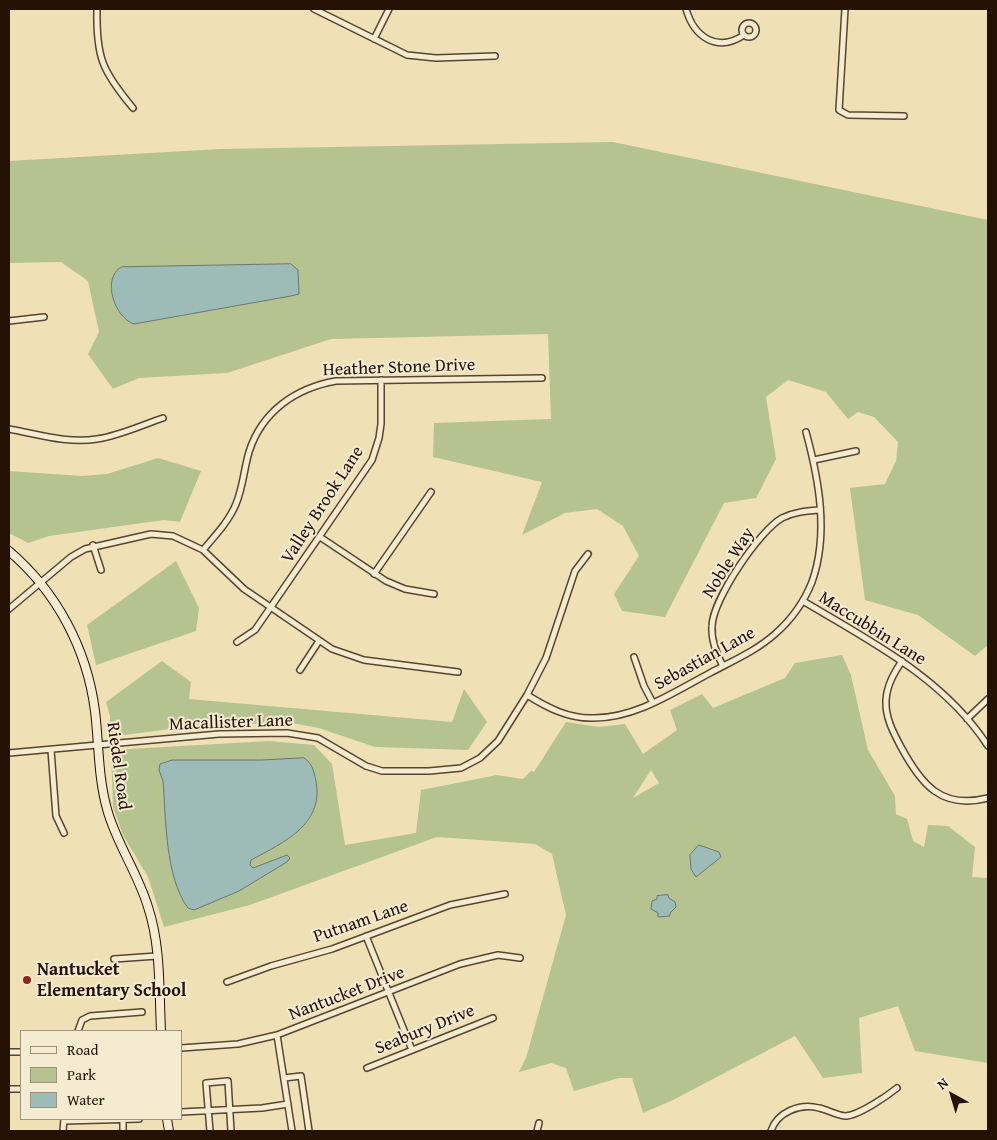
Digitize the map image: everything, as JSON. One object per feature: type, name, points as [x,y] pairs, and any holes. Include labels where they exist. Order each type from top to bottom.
[{"type":"street","points":[[97,9],[97,45],[102,62],[115,86],[133,108]]},
{"type":"street","points":[[314,9],[399,51],[419,57],[495,56]]},
{"type":"street","points":[[374,39],[389,9]]},
{"type":"street","points":[[686,9],[696,31],[710,40],[726,43],[744,36]]},
{"type":"street","points":[[845,9],[840,110],[848,115],[904,116]]},
{"type":"street","points":[[9,321],[44,317]]},
{"type":"street","name":"Heather Stone Drive","points":[[203,550],[231,514],[240,491],[253,442],[262,425],[276,408],[308,387],[336,381],[542,378]]},
{"type":"street","name":"Valley Brook Lane","points":[[237,642],[250,635],[271,608],[366,470],[376,449],[381,424],[381,380]]},
{"type":"street","points":[[9,429],[60,439],[84,440],[108,437],[163,418]]},
{"type":"street","name":"Sebastian Lane","points":[[527,695],[554,710],[587,718],[622,715],[653,702],[724,666],[768,640],[786,623],[803,601],[812,582],[819,556],[821,530],[814,460],[806,432]]},
{"type":"street","points":[[814,460],[856,451]]},
{"type":"street","points":[[374,574],[431,492]]},
{"type":"street","name":"Noble Way","points":[[724,666],[716,650],[712,626],[714,611],[720,598],[759,538],[771,526],[795,513],[819,510]]},
{"type":"street","points":[[9,609],[71,557],[93,545],[151,534],[162,534],[185,540],[203,550],[235,582],[319,641],[344,654],[364,660],[458,672]]},
{"type":"street","points":[[320,537],[374,574],[405,589],[434,594]]},
{"type":"street","points":[[93,545],[102,570]]},
{"type":"street","name":"Riedel Road","points":[[9,551],[40,583],[63,615],[79,649],[91,689],[101,783],[106,808],[118,840],[148,906],[157,956],[162,1030]]},
{"type":"street","name":"Macallister Lane","points":[[9,753],[219,734],[298,733],[328,742],[374,769],[402,772],[450,770],[471,764],[490,751],[498,742],[527,695],[546,658],[575,571],[588,554]]},
{"type":"street","name":"Maccubbin Lane","points":[[803,601],[902,661],[939,690],[967,719],[988,746]]},
{"type":"street","points":[[300,670],[319,641]]},
{"type":"street","points":[[634,657],[644,686],[653,702]]},
{"type":"street","points":[[902,661],[890,682],[886,710],[892,730],[916,774],[931,788],[949,798],[971,801],[988,798]]},
{"type":"street","points":[[967,719],[988,699]]},
{"type":"street","points":[[51,750],[56,816],[64,833]]},
{"type":"street","name":"Putnam Lane","points":[[227,982],[366,936],[450,905],[505,894]]},
{"type":"street","points":[[366,936],[412,1050]]},
{"type":"street","name":"Nantucket Drive","points":[[182,1048],[238,1044],[277,1035],[472,961],[498,955],[520,958]]},
{"type":"street","points":[[114,959],[157,956]]},
{"type":"street","points":[[78,1030],[82,1020],[90,1016],[142,1012]]},
{"type":"street","name":"Seabury Drive","points":[[367,1068],[493,1018]]},
{"type":"street","points":[[277,1035],[292,1131]]},
{"type":"street","points":[[284,1078],[301,1076],[309,1131]]},
{"type":"street","points":[[210,1131],[206,1083],[228,1081],[231,1131]]},
{"type":"street","points":[[771,1131],[774,1123],[790,1110],[807,1107],[846,1116],[853,1115],[886,1097],[897,1088]]},
{"type":"street","points":[[182,1112],[230,1110],[288,1104]]},
{"type":"street","points":[[64,1131],[64,1120],[123,1120],[123,1131]]},
{"type":"street","points":[[537,1131],[539,1123]]},
{"type":"green space","points":[[613,142],[988,220],[988,645],[975,656],[918,615],[865,600],[850,488],[885,484],[896,461],[898,442],[874,417],[858,412],[848,419],[826,392],[788,380],[766,397],[776,459],[756,498],[724,503],[665,617],[622,611],[614,594],[639,556],[623,526],[597,509],[565,513],[522,535],[542,482],[433,457],[434,423],[551,419],[548,334],[331,339],[227,373],[139,378],[113,389],[88,354],[99,332],[88,281],[61,262],[9,263],[9,161],[220,149]]},
{"type":"green space","points":[[158,458],[201,471],[180,522],[164,520],[49,536],[28,543],[9,533],[9,471],[82,476],[107,474]]},
{"type":"green space","points":[[176,561],[199,608],[196,631],[96,665],[87,625]]},
{"type":"green space","points":[[842,655],[851,675],[868,750],[895,796],[896,814],[907,819],[913,841],[924,847],[928,825],[948,826],[975,847],[972,877],[988,878],[988,1063],[915,1051],[898,1006],[859,1018],[862,1073],[823,1078],[795,1036],[673,1100],[643,1113],[632,1078],[619,1078],[574,1091],[566,1068],[551,1063],[519,1072],[526,1058],[566,915],[552,854],[535,844],[437,837],[250,905],[164,927],[148,877],[123,835],[113,807],[111,750],[269,741],[314,745],[332,764],[345,845],[416,833],[421,790],[497,775],[523,779],[531,771],[534,772],[566,722],[599,727],[625,724],[643,754],[677,730],[670,710],[702,694],[713,708],[785,678],[795,663]],"holes":[[[651,770],[659,783],[633,798]]]},
{"type":"green space","points":[[162,661],[191,682],[189,699],[452,722],[464,689],[487,722],[468,750],[375,747],[319,728],[292,723],[200,725],[110,737],[110,716],[106,702]]},
{"type":"water","points":[[291,264],[298,270],[299,294],[134,324],[121,314],[116,306],[111,289],[115,273],[121,267]]},
{"type":"water","points":[[304,758],[309,762],[316,781],[317,796],[314,809],[308,820],[299,830],[277,846],[251,860],[250,865],[253,868],[287,855],[290,858],[287,862],[239,891],[194,910],[188,908],[180,895],[171,864],[166,829],[163,781],[159,770],[160,764],[172,760]]},
{"type":"water","points":[[699,845],[719,852],[721,857],[696,877],[691,869],[690,855]]},
{"type":"water","points":[[668,895],[675,902],[676,907],[670,913],[670,916],[658,917],[658,913],[651,909],[652,901],[657,899],[657,896]]},
{"type":"place","name":"Nantucket Elementary School","points":[[27,980]]}]
